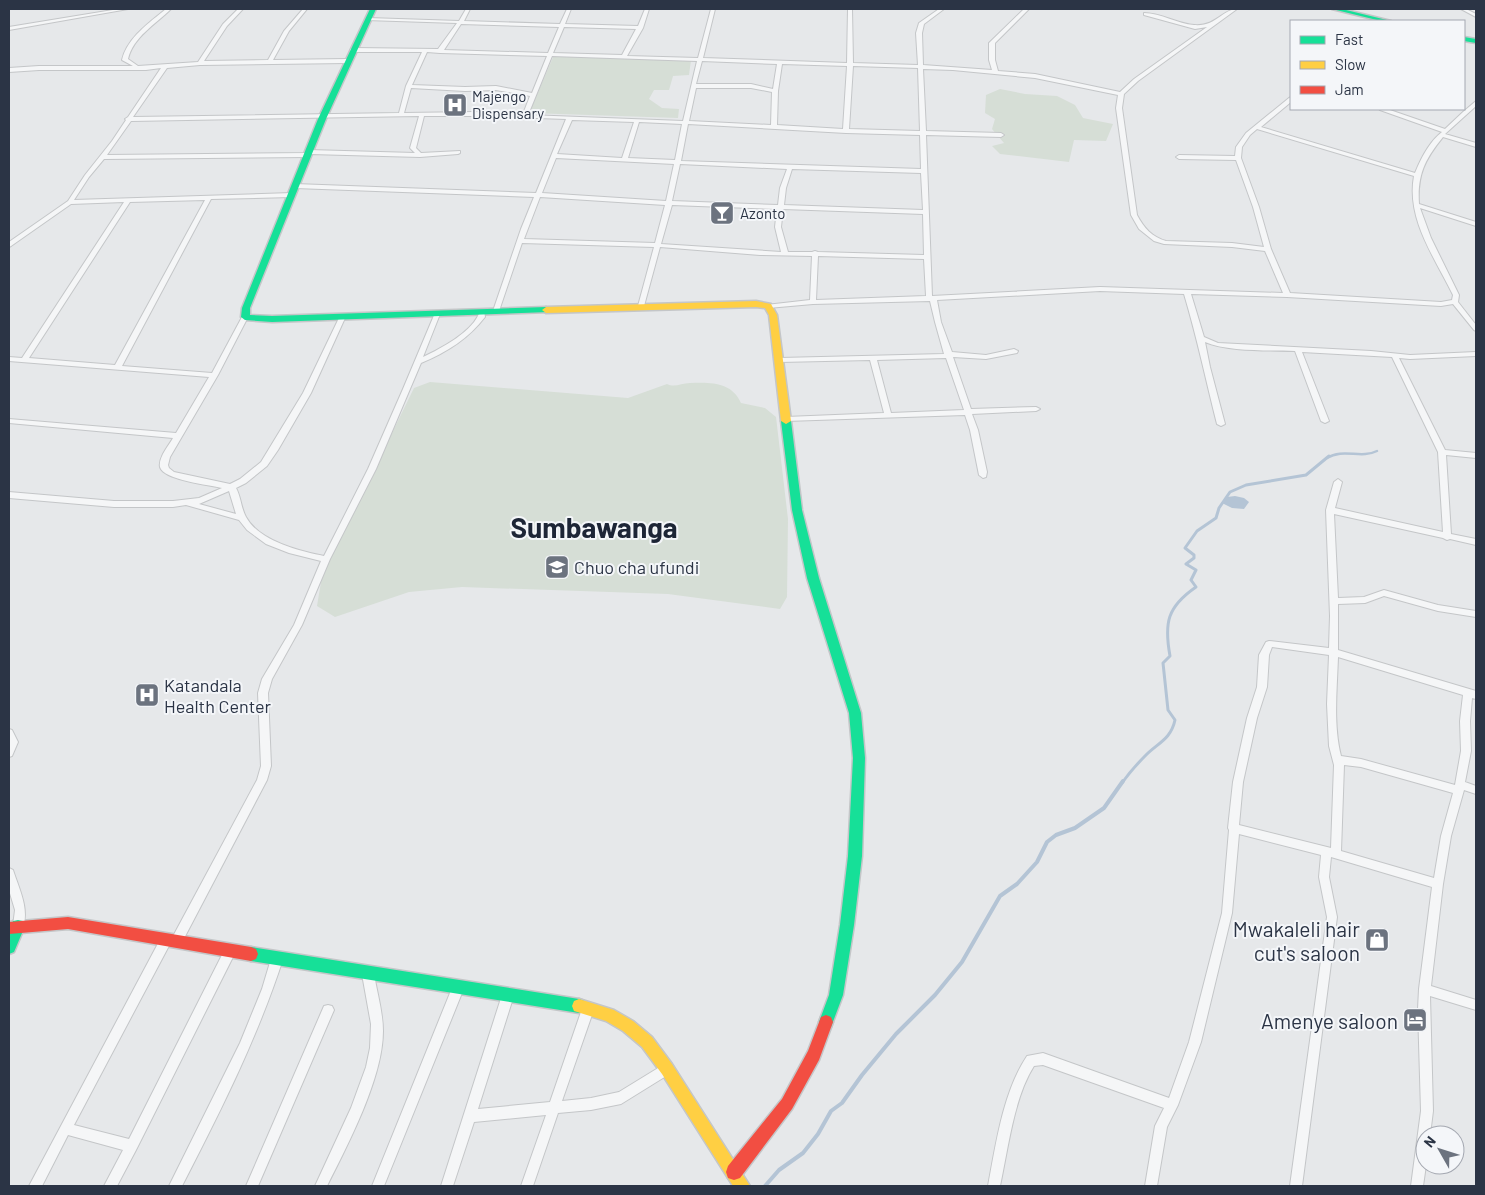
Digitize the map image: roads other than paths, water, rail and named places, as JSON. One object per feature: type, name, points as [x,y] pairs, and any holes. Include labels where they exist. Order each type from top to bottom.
[{"type":"street","points":[[9,29],[126,9]]},
{"type":"street","points":[[141,68],[125,60],[127,52],[143,33],[169,9]]},
{"type":"street","points":[[200,63],[225,25],[241,9]]},
{"type":"street","points":[[270,62],[287,31],[305,9]]},
{"type":"street","points":[[440,51],[468,9]]},
{"type":"street","points":[[525,116],[569,9]]},
{"type":"street","points":[[624,57],[640,28],[647,9]]},
{"type":"street","points":[[641,306],[669,203],[693,86],[713,9]]},
{"type":"street","points":[[846,131],[850,65],[850,9]]},
{"type":"street","points":[[942,9],[922,23],[919,33],[924,212],[931,299],[974,430],[984,472],[982,476]]},
{"type":"street","points":[[994,71],[992,43],[1027,9]]},
{"type":"street","points":[[1235,9],[1136,80],[1122,94],[1119,108],[1122,139],[1128,166],[1128,182],[1134,215],[1141,228],[1156,240],[1166,243],[1232,244],[1268,249]]},
{"type":"street","points":[[1335,9],[1382,20]]},
{"type":"street","points":[[1463,9],[1476,16]]},
{"type":"street","points":[[241,518],[237,496],[231,487],[175,475],[166,469],[164,464],[166,457],[214,375],[245,316],[246,308],[308,154],[352,50],[370,14],[460,22],[640,28]]},
{"type":"street","points":[[1146,14],[1196,27],[1211,25]]},
{"type":"street","points":[[352,50],[550,54],[994,71],[1035,76],[1122,94]]},
{"type":"street","points":[[401,115],[409,86],[426,50]]},
{"type":"street","points":[[9,70],[39,68],[141,68],[200,63],[347,62]]},
{"type":"street","points":[[774,127],[775,90],[780,63]]},
{"type":"street","points":[[9,245],[70,202],[86,176],[102,157],[164,66]]},
{"type":"street","points":[[751,86],[777,81]]},
{"type":"street","points":[[409,86],[423,85],[465,89],[496,88],[533,95]]},
{"type":"street","points":[[693,86],[751,86],[775,90]]},
{"type":"street","points":[[1287,295],[1268,249],[1256,206],[1238,158],[1240,143],[1256,127],[1290,100]]},
{"type":"street","points":[[1455,302],[1456,295],[1432,246],[1416,205],[1417,175],[1424,158],[1443,133],[1476,103]]},
{"type":"street","points":[[1385,110],[1476,145]]},
{"type":"street","points":[[128,119],[401,115],[525,116],[846,131],[1002,135]]},
{"type":"street","points":[[420,155],[413,148],[413,143],[422,115]]},
{"type":"street","points":[[496,311],[524,228],[569,119]]},
{"type":"street","points":[[624,160],[638,121]]},
{"type":"street","points":[[1256,127],[1417,175]]},
{"type":"street","points":[[102,157],[308,154],[420,155],[458,152]]},
{"type":"street","points":[[553,156],[677,163],[924,171]]},
{"type":"street","points":[[1180,157],[1238,158]]},
{"type":"street","points":[[785,253],[778,227],[783,188],[790,167]]},
{"type":"street","points":[[70,202],[209,198],[294,191],[539,195],[669,203],[924,212]]},
{"type":"street","points":[[117,368],[209,198]]},
{"type":"street","points":[[24,360],[128,200]]},
{"type":"street","points":[[1416,205],[1476,224]]},
{"type":"street","points":[[521,241],[785,253],[928,257]]},
{"type":"street","points":[[813,302],[815,254]]},
{"type":"street","points":[[245,316],[272,319],[342,318],[641,306],[756,304],[768,306],[813,302],[931,299],[1100,289],[1287,295],[1442,304],[1455,302]]},
{"type":"street","points":[[1186,291],[1201,338],[1206,367],[1221,424]]},
{"type":"street","points":[[1455,302],[1468,316],[1476,329]]},
{"type":"street","points":[[734,1172],[787,1104],[814,1055],[836,995],[855,856],[860,758],[855,713],[813,578],[797,510],[780,360],[773,315],[768,306]]},
{"type":"street","points":[[418,362],[445,348],[470,329],[482,317],[482,312]]},
{"type":"street","points":[[35,1186],[262,780],[266,766],[263,693],[272,669],[298,625],[326,559],[372,469],[437,314]]},
{"type":"street","points":[[9,495],[114,504],[185,503],[201,501],[231,487],[253,475],[264,464],[275,448],[306,394],[342,318]]},
{"type":"street","points":[[1201,338],[1217,345],[1298,350],[1436,357],[1476,354]]},
{"type":"street","points":[[1298,350],[1325,421]]},
{"type":"street","points":[[780,360],[948,355],[986,356],[1014,351]]},
{"type":"street","points":[[1394,355],[1414,391],[1442,452],[1447,537]]},
{"type":"street","points":[[873,358],[888,416]]},
{"type":"street","points":[[9,359],[214,375]]},
{"type":"street","points":[[786,419],[1036,409]]},
{"type":"street","points":[[9,421],[178,436]]},
{"type":"street","points":[[1442,452],[1476,455]]},
{"type":"street","points":[[1296,1186],[1332,917],[1322,868],[1332,853],[1338,762],[1334,746],[1334,601],[1330,510],[1338,482]]},
{"type":"street","points":[[185,503],[241,518],[251,528],[278,547],[297,554],[326,559]]},
{"type":"street","points":[[1330,510],[1476,542]]},
{"type":"street","points":[[1334,601],[1365,600],[1384,593],[1438,608],[1476,614]]},
{"type":"street","points":[[1151,1186],[1161,1126],[1172,1105],[1195,1042],[1226,913],[1233,828],[1242,759],[1262,687],[1264,655],[1269,644],[1333,652],[1472,694],[1465,721],[1466,751],[1459,788],[1450,816],[1438,884],[1425,988],[1427,1111],[1417,1186]]},
{"type":"street","points":[[9,733],[12,742],[9,753]]},
{"type":"street","points":[[1338,762],[1344,759],[1361,762],[1459,788],[1476,790]]},
{"type":"street","points":[[1233,828],[1332,853],[1438,884]]},
{"type":"street","points":[[9,873],[20,910],[13,927],[9,947]]},
{"type":"street","points":[[13,927],[68,923],[368,974],[508,995],[588,1009],[609,1015],[628,1026],[647,1042],[667,1069],[742,1186]]},
{"type":"street","points":[[110,1186],[230,951]]},
{"type":"street","points":[[175,1186],[230,1078],[252,1030],[277,959]]},
{"type":"street","points":[[322,1186],[361,1097],[375,1053],[377,1032],[368,974]]},
{"type":"street","points":[[378,1186],[458,988]]},
{"type":"street","points":[[1425,988],[1476,1005]]},
{"type":"street","points":[[446,1186],[508,995]]},
{"type":"street","points":[[527,1186],[588,1009]]},
{"type":"street","points":[[252,1186],[328,1010]]},
{"type":"street","points":[[994,1186],[1009,1119],[1024,1067],[1031,1060],[1043,1058],[1172,1105]]},
{"type":"street","points":[[470,1116],[591,1104],[621,1098],[667,1069]]},
{"type":"street","points":[[67,1129],[132,1146]]},
{"type":"water","points":[[1227,497],[1244,498],[1249,502],[1244,509],[1232,508],[1222,503]]},
{"type":"waterway","points":[[1327,458],[1339,454],[1365,454],[1377,451]]},
{"type":"waterway","points":[[1122,783],[1143,758],[1164,740],[1175,720],[1168,710],[1163,663],[1170,656],[1167,634],[1173,609],[1186,594],[1196,587],[1191,580],[1196,570],[1186,564],[1194,558],[1194,555],[1185,548],[1197,531],[1216,518],[1219,508],[1230,492],[1246,485],[1306,475],[1329,456]]},
{"type":"waterway","points":[[765,1186],[779,1170],[803,1153],[818,1134],[831,1111],[842,1103],[862,1075],[896,1034],[935,995],[962,962],[1000,896],[1017,884],[1037,862],[1047,842],[1056,835],[1075,828],[1104,808],[1123,781]]},
{"type":"place","name":"Majengo Dispensary","points":[[455,105]]},
{"type":"place","name":"Azonto","points":[[722,213]]},
{"type":"place","name":"Chuo cha ufundi","points":[[557,567]]},
{"type":"place","name":"Katandala Health Center","points":[[147,695]]},
{"type":"place","name":"Mwakaleli hair cut's saloon","points":[[1377,940]]},
{"type":"place","name":"Amenye saloon","points":[[1415,1020]]},
{"type":"district","name":"Sumbawanga","points":[[594,527]]}]
